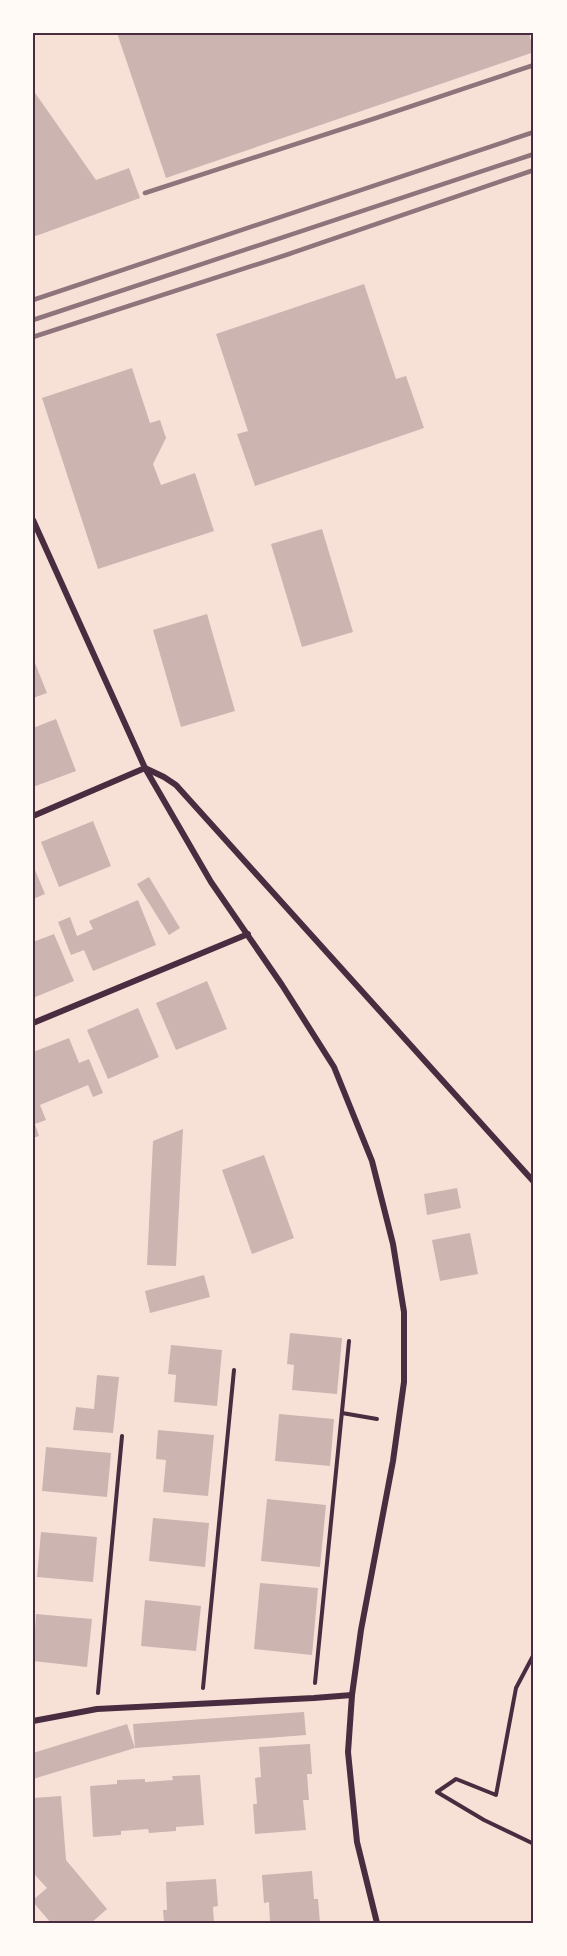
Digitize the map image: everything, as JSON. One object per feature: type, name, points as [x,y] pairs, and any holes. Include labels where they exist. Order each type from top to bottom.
[{"type":"street","points":[[33,520],[145,768],[212,882],[334,1067],[372,1161],[393,1244],[404,1312],[404,1382],[393,1461],[361,1630],[352,1695],[348,1752],[357,1842],[377,1923]]},
{"type":"street","points":[[33,816],[145,768],[176,785],[534,1182]]},
{"type":"street","points":[[33,1023],[248,934]]},
{"type":"street","points":[[33,1721],[97,1709],[352,1695]]},
{"type":"path","points":[[317,1664],[349,1341]]},
{"type":"path","points":[[201,1704],[234,1370]]},
{"type":"path","points":[[342,1413],[377,1419]]},
{"type":"path","points":[[97,1709],[122,1436]]},
{"type":"path","points":[[534,1654],[516,1688],[496,1795],[456,1779],[437,1792],[484,1820],[534,1844]]},
{"type":"building","points":[[117,33],[529,33],[534,52],[166,178]]},
{"type":"building","points":[[33,90],[96,180],[129,168],[140,198],[33,237]]},
{"type":"building","points":[[364,284],[396,379],[406,376],[424,428],[255,486],[237,434],[248,431],[216,334]]},
{"type":"building","points":[[132,368],[150,423],[160,420],[166,438],[153,464],[161,485],[195,473],[214,531],[98,569],[42,398]]},
{"type":"building","points":[[322,529],[353,632],[302,647],[271,544]]},
{"type":"building","points":[[207,614],[235,711],[181,727],[153,630]]},
{"type":"building","points":[[33,658],[47,693],[33,698]]},
{"type":"building","points":[[56,719],[76,771],[33,787],[33,728]]},
{"type":"building","points":[[93,821],[111,866],[59,887],[41,842]]},
{"type":"building","points":[[35,870],[45,894],[33,899],[33,871]]},
{"type":"building","points":[[149,877],[180,928],[169,935],[137,884]]},
{"type":"building","points":[[138,900],[156,945],[93,971],[84,950],[71,955],[58,922],[70,917],[77,936],[93,929],[89,921]]},
{"type":"building","points":[[54,934],[74,981],[33,998],[33,942]]},
{"type":"building","points":[[207,981],[227,1029],[176,1050],[156,1003]]},
{"type":"building","points":[[138,1008],[159,1057],[108,1079],[87,1030]]},
{"type":"building","points":[[69,1038],[79,1063],[89,1059],[103,1093],[93,1097],[88,1085],[40,1105],[46,1120],[35,1124],[39,1136],[33,1138],[33,1052]]},
{"type":"building","points":[[183,1129],[176,1266],[147,1265],[153,1141]]},
{"type":"building","points":[[264,1155],[294,1238],[252,1254],[222,1170]]},
{"type":"building","points":[[457,1188],[461,1208],[427,1215],[424,1194]]},
{"type":"building","points":[[470,1233],[478,1274],[440,1281],[432,1240]]},
{"type":"building","points":[[204,1275],[210,1297],[150,1313],[145,1291]]},
{"type":"building","points":[[290,1333],[342,1338],[337,1394],[292,1390],[294,1365],[287,1364]]},
{"type":"building","points":[[171,1345],[222,1350],[217,1406],[174,1402],[176,1375],[168,1374]]},
{"type":"building","points":[[97,1375],[119,1377],[113,1433],[73,1430],[76,1407],[94,1409]]},
{"type":"building","points":[[279,1414],[334,1419],[330,1466],[275,1461]]},
{"type":"building","points":[[158,1430],[214,1435],[208,1496],[163,1492],[166,1460],[156,1459]]},
{"type":"building","points":[[46,1447],[111,1453],[107,1497],[42,1491]]},
{"type":"building","points":[[267,1499],[326,1505],[320,1567],[261,1561]]},
{"type":"building","points":[[153,1518],[209,1523],[205,1567],[149,1561]]},
{"type":"building","points":[[41,1532],[97,1537],[93,1582],[37,1577]]},
{"type":"building","points":[[260,1583],[318,1588],[312,1655],[254,1649]]},
{"type":"building","points":[[145,1600],[201,1606],[196,1651],[141,1646]]},
{"type":"building","points":[[36,1614],[92,1619],[87,1667],[33,1661]]},
{"type":"building","points":[[304,1712],[306,1735],[135,1748],[133,1724]]},
{"type":"building","points":[[127,1724],[135,1748],[33,1779],[33,1753]]},
{"type":"building","points":[[310,1744],[312,1774],[307,1774],[309,1800],[303,1800],[306,1830],[255,1834],[253,1804],[257,1804],[255,1778],[261,1777],[259,1747]]},
{"type":"building","points":[[200,1775],[204,1825],[176,1827],[176,1831],[149,1833],[148,1829],[121,1831],[121,1835],[93,1837],[90,1786],[117,1784],[117,1780],[145,1779],[145,1782],[173,1780],[172,1776]]},
{"type":"building","points":[[61,1796],[66,1860],[107,1909],[91,1923],[51,1923],[33,1902],[47,1888],[35,1875],[33,1798]]},
{"type":"building","points":[[312,1871],[314,1899],[318,1899],[320,1923],[270,1923],[269,1902],[264,1903],[262,1875]]},
{"type":"building","points":[[216,1879],[218,1906],[213,1907],[214,1923],[164,1923],[163,1910],[167,1910],[166,1882]]},
{"type":"railway","points":[[145,193],[534,65]]},
{"type":"railway","points":[[33,300],[534,132]]},
{"type":"railway","points":[[33,320],[534,154]]},
{"type":"railway","points":[[33,337],[289,254],[534,170]]}]
